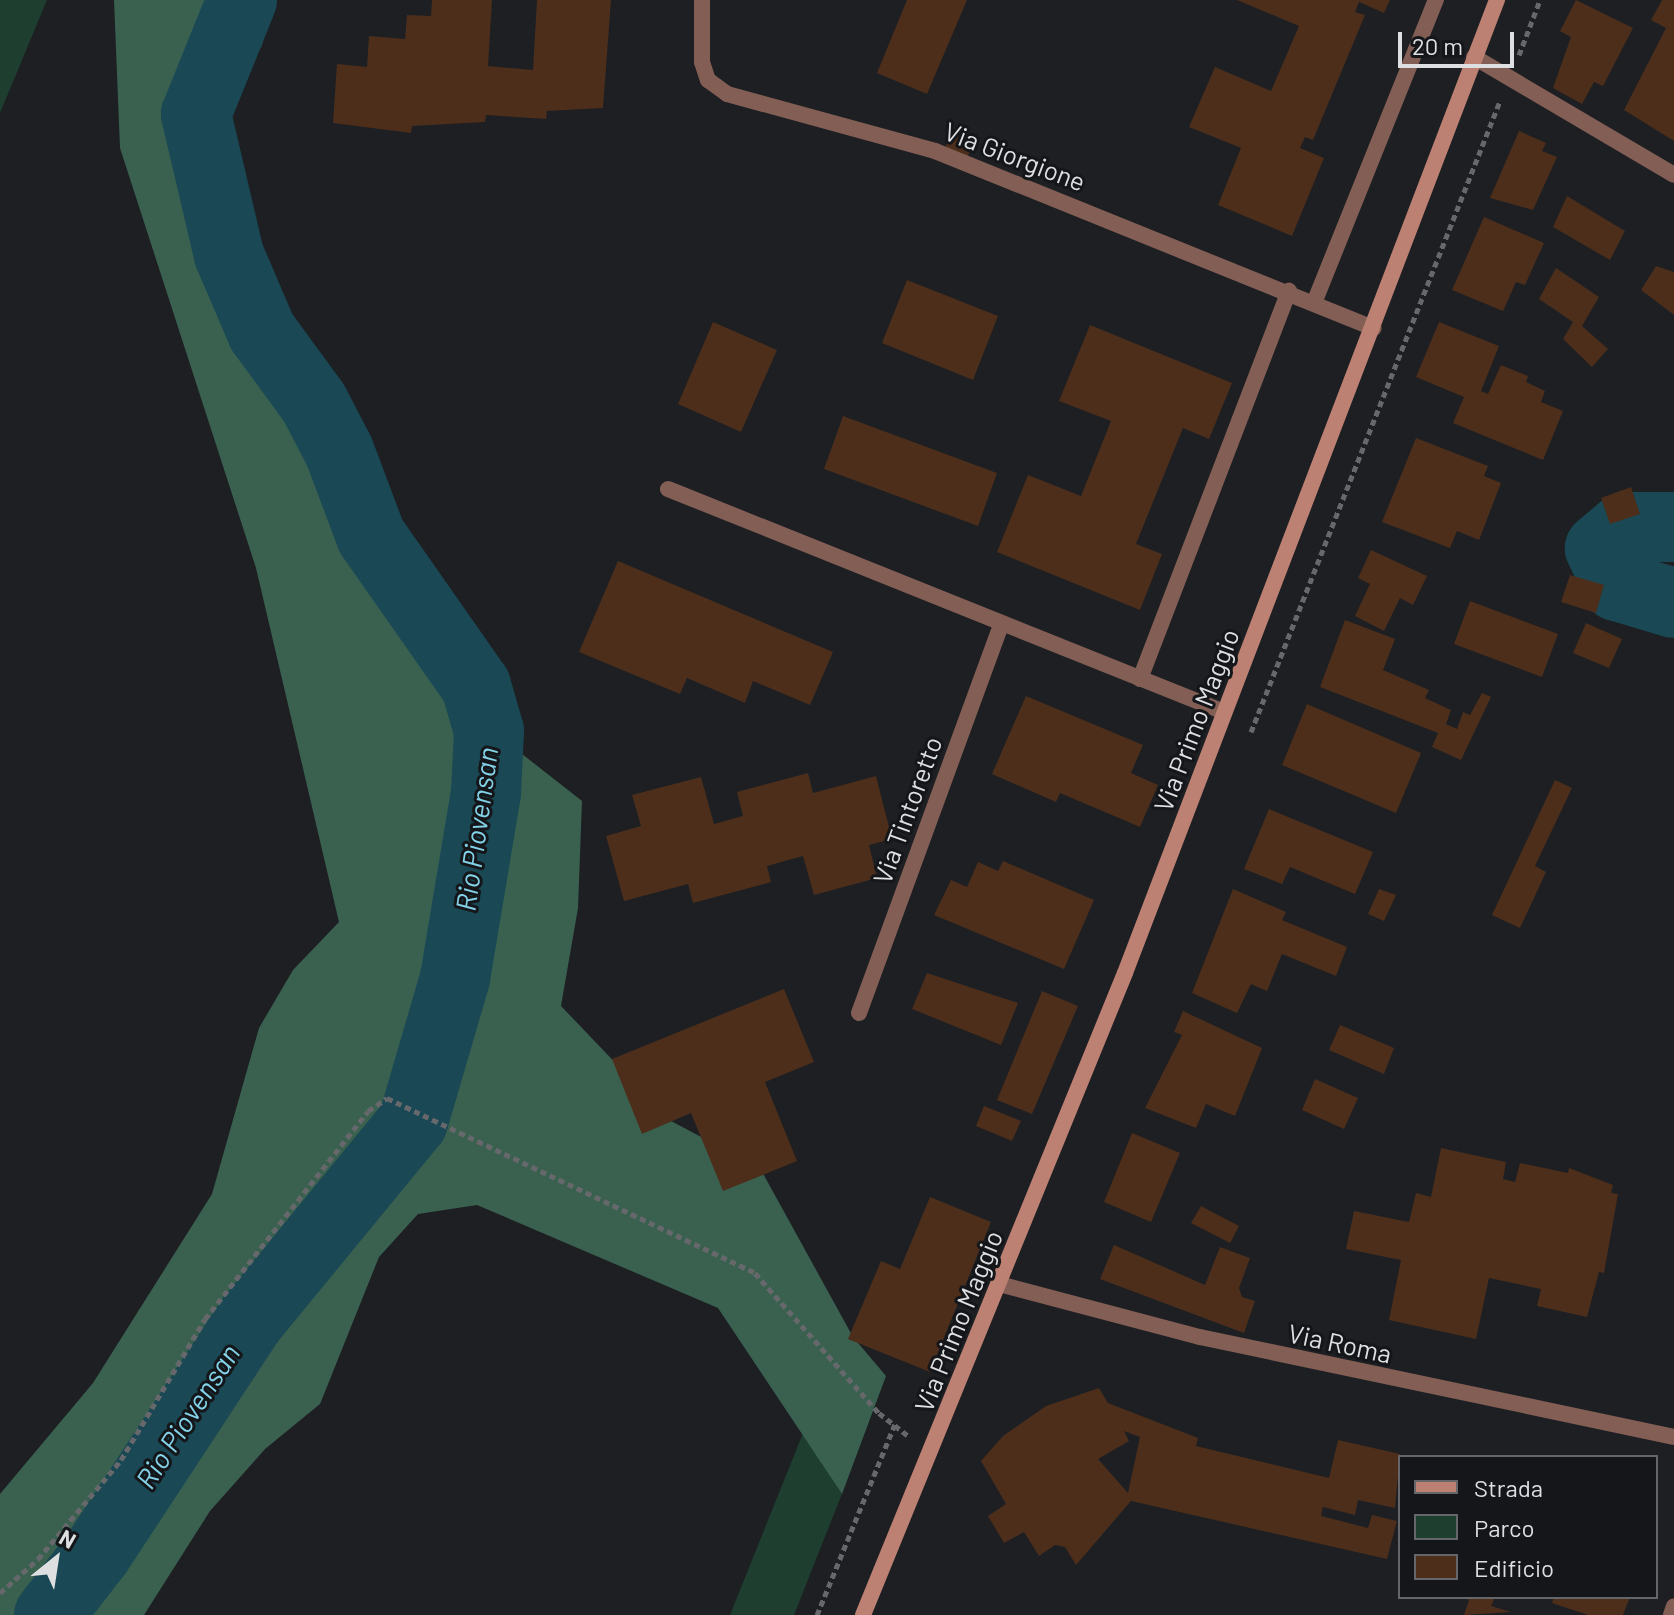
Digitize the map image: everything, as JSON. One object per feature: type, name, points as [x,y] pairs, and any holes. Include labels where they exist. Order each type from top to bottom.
[{"type":"street","name":"Via Giorgione","points":[[702,0],[702,62],[708,80],[727,94],[935,151],[1289,291],[1374,328]]},
{"type":"street","points":[[1314,303],[1436,0]]},
{"type":"street","name":"Via Primo Maggio","points":[[863,1615],[999,1284],[1224,712],[1374,328],[1497,0]]},
{"type":"street","points":[[1474,57],[1674,175]]},
{"type":"street","points":[[1140,679],[1289,291]]},
{"type":"street","points":[[668,489],[1224,712]]},
{"type":"street","name":"Via Tintoretto","points":[[859,1013],[1001,624]]},
{"type":"street","name":"Via Roma","points":[[999,1284],[1200,1337],[1674,1437]]},
{"type":"street","points":[[1671,1615],[1674,1606]]},
{"type":"path","points":[[0,1593],[38,1559],[121,1460],[205,1319],[378,1101],[396,1099],[455,1132],[755,1273],[895,1424],[930,1452]]},
{"type":"path","points":[[817,1615],[895,1424]]},
{"type":"green space","points":[[0,0],[47,0],[0,113]]},
{"type":"green space","points":[[114,0],[271,0],[262,45],[223,117],[254,247],[282,314],[339,391],[396,525],[502,671],[518,719],[517,750],[582,801],[578,908],[561,1006],[671,1121],[760,1168],[853,1337],[886,1376],[842,1494],[718,1308],[477,1205],[418,1214],[379,1257],[320,1404],[265,1449],[210,1511],[144,1615],[0,1615],[0,1494],[93,1383],[212,1194],[259,1028],[293,970],[339,922],[256,568],[120,148]]},
{"type":"green space","points":[[803,1433],[842,1494],[794,1615],[730,1615]]},
{"type":"building","points":[[432,0],[492,0],[488,66],[533,70],[537,0],[611,0],[603,108],[547,111],[546,119],[486,115],[485,122],[412,126],[411,133],[333,123],[337,64],[367,67],[369,36],[405,39],[407,15],[431,16]]},
{"type":"building","points":[[907,0],[967,0],[927,94],[877,73]]},
{"type":"building","points":[[1237,0],[1390,0],[1384,13],[1359,2],[1355,12],[1365,15],[1313,140],[1305,137],[1300,148],[1324,158],[1292,236],[1218,205],[1241,148],[1189,127],[1215,67],[1271,91],[1299,26]]},
{"type":"building","points":[[1576,0],[1633,28],[1603,86],[1594,82],[1582,104],[1553,88],[1571,37],[1560,31]]},
{"type":"building","points":[[1662,0],[1674,0],[1674,141],[1624,110],[1666,28],[1651,20]]},
{"type":"building","points":[[954,127],[976,136],[967,158],[945,148]]},
{"type":"building","points":[[1519,131],[1546,143],[1542,151],[1557,157],[1533,210],[1490,198]]},
{"type":"building","points":[[1567,196],[1625,231],[1610,260],[1553,227]]},
{"type":"building","points":[[1484,217],[1544,243],[1525,285],[1516,282],[1503,311],[1452,290]]},
{"type":"building","points":[[1656,266],[1674,272],[1674,315],[1641,290]]},
{"type":"building","points":[[1556,268],[1599,297],[1582,326],[1608,349],[1592,367],[1563,339],[1573,322],[1539,299]]},
{"type":"building","points":[[907,280],[998,316],[973,380],[882,343]]},
{"type":"building","points":[[713,322],[777,350],[741,432],[678,404]]},
{"type":"building","points":[[1439,322],[1499,346],[1481,391],[1488,394],[1501,365],[1528,376],[1526,382],[1545,391],[1541,402],[1563,411],[1543,460],[1453,423],[1464,397],[1416,377]]},
{"type":"building","points":[[1090,325],[1232,383],[1209,439],[1183,428],[1136,544],[1162,554],[1140,610],[997,552],[1028,475],[1081,496],[1111,421],[1059,401]]},
{"type":"building","points":[[843,416],[997,473],[978,526],[824,469]]},
{"type":"building","points":[[1416,438],[1488,466],[1484,476],[1501,483],[1479,540],[1457,531],[1450,548],[1382,522]]},
{"type":"building","points":[[1631,487],[1640,514],[1610,524],[1601,498]]},
{"type":"building","points":[[1371,550],[1427,576],[1413,605],[1400,598],[1384,631],[1355,616],[1370,584],[1358,578]]},
{"type":"building","points":[[618,561],[833,652],[810,705],[753,681],[745,703],[687,678],[680,694],[579,652]]},
{"type":"building","points":[[1570,575],[1604,585],[1596,613],[1561,602]]},
{"type":"building","points":[[1470,601],[1558,634],[1542,677],[1454,644]]},
{"type":"building","points":[[1345,620],[1395,639],[1383,670],[1429,690],[1425,698],[1451,710],[1446,724],[1457,729],[1463,712],[1470,715],[1482,693],[1491,697],[1461,760],[1432,747],[1438,733],[1320,687]]},
{"type":"building","points":[[1586,623],[1622,639],[1609,668],[1573,653]]},
{"type":"building","points":[[1026,696],[1143,745],[1131,773],[1158,785],[1140,827],[1060,793],[1056,802],[992,774]]},
{"type":"building","points":[[1307,704],[1421,753],[1396,813],[1282,765]]},
{"type":"building","points":[[808,773],[813,793],[876,776],[892,839],[869,845],[877,878],[814,895],[803,856],[767,866],[771,882],[693,903],[688,884],[624,901],[606,836],[641,826],[632,795],[701,777],[714,824],[743,816],[737,792]]},
{"type":"building","points":[[1555,780],[1572,788],[1535,866],[1546,872],[1520,928],[1492,915]]},
{"type":"building","points":[[1269,809],[1373,852],[1355,894],[1290,867],[1282,884],[1244,869]]},
{"type":"building","points":[[1003,861],[1094,900],[1064,969],[934,915],[951,880],[967,887],[978,862],[998,871]]},
{"type":"building","points":[[1233,889],[1286,912],[1282,920],[1347,947],[1336,976],[1282,954],[1267,991],[1251,984],[1237,1013],[1192,993]]},
{"type":"building","points":[[1379,889],[1396,895],[1384,921],[1368,914]]},
{"type":"building","points":[[927,973],[1018,1003],[1001,1045],[912,1009]]},
{"type":"building","points":[[784,989],[814,1062],[765,1082],[797,1161],[723,1191],[691,1113],[642,1134],[612,1059]]},
{"type":"building","points":[[1042,991],[1078,1006],[1032,1114],[997,1100]]},
{"type":"building","points":[[1183,1011],[1262,1048],[1235,1116],[1206,1104],[1196,1128],[1145,1108],[1182,1035],[1174,1032]]},
{"type":"building","points":[[1340,1025],[1394,1048],[1384,1074],[1329,1050]]},
{"type":"building","points":[[1315,1079],[1358,1098],[1344,1129],[1302,1110]]},
{"type":"building","points":[[984,1106],[1021,1121],[1012,1141],[976,1126]]},
{"type":"building","points":[[1132,1133],[1180,1153],[1151,1222],[1104,1202]]},
{"type":"building","points":[[1441,1148],[1506,1162],[1503,1179],[1515,1182],[1520,1163],[1568,1173],[1569,1168],[1613,1185],[1611,1193],[1618,1194],[1604,1273],[1599,1272],[1587,1317],[1537,1306],[1541,1289],[1489,1278],[1476,1339],[1389,1320],[1401,1260],[1346,1249],[1354,1211],[1409,1222],[1416,1193],[1431,1197]]},
{"type":"building","points":[[930,1197],[991,1222],[930,1372],[848,1339],[881,1261],[900,1269]]},
{"type":"building","points":[[1201,1206],[1239,1226],[1230,1243],[1191,1223]]},
{"type":"building","points":[[1114,1245],[1205,1285],[1220,1247],[1250,1258],[1239,1288],[1242,1297],[1255,1301],[1244,1333],[1100,1279]]},
{"type":"building","points":[[1099,1388],[1108,1403],[1198,1438],[1196,1446],[1329,1478],[1338,1440],[1400,1454],[1395,1508],[1358,1500],[1355,1515],[1323,1507],[1321,1516],[1368,1528],[1372,1515],[1397,1521],[1387,1559],[1131,1501],[1076,1565],[1065,1547],[1055,1545],[1039,1556],[1024,1532],[1004,1543],[988,1516],[1006,1504],[981,1461],[1003,1436],[1046,1406]],"holes":[[[1124,1431],[1140,1437],[1128,1493],[1098,1459],[1129,1441]]]},
{"type":"building","points":[[1467,1599],[1494,1599],[1491,1606],[1511,1612],[1464,1615],[1469,1600]]},
{"type":"building","points":[[1553,1599],[1629,1599],[1623,1615],[1588,1615],[1552,1603]]},
{"type":"waterway","name":"Rio Piovensan","points":[[49,1615],[97,1553],[251,1319],[413,1122],[455,978],[486,793],[489,731],[476,686],[371,536],[339,451],[314,403],[262,332],[229,255],[196,114],[242,0]]},
{"type":"waterway","points":[[1674,527],[1625,527],[1600,548],[1617,586],[1674,603]]}]
